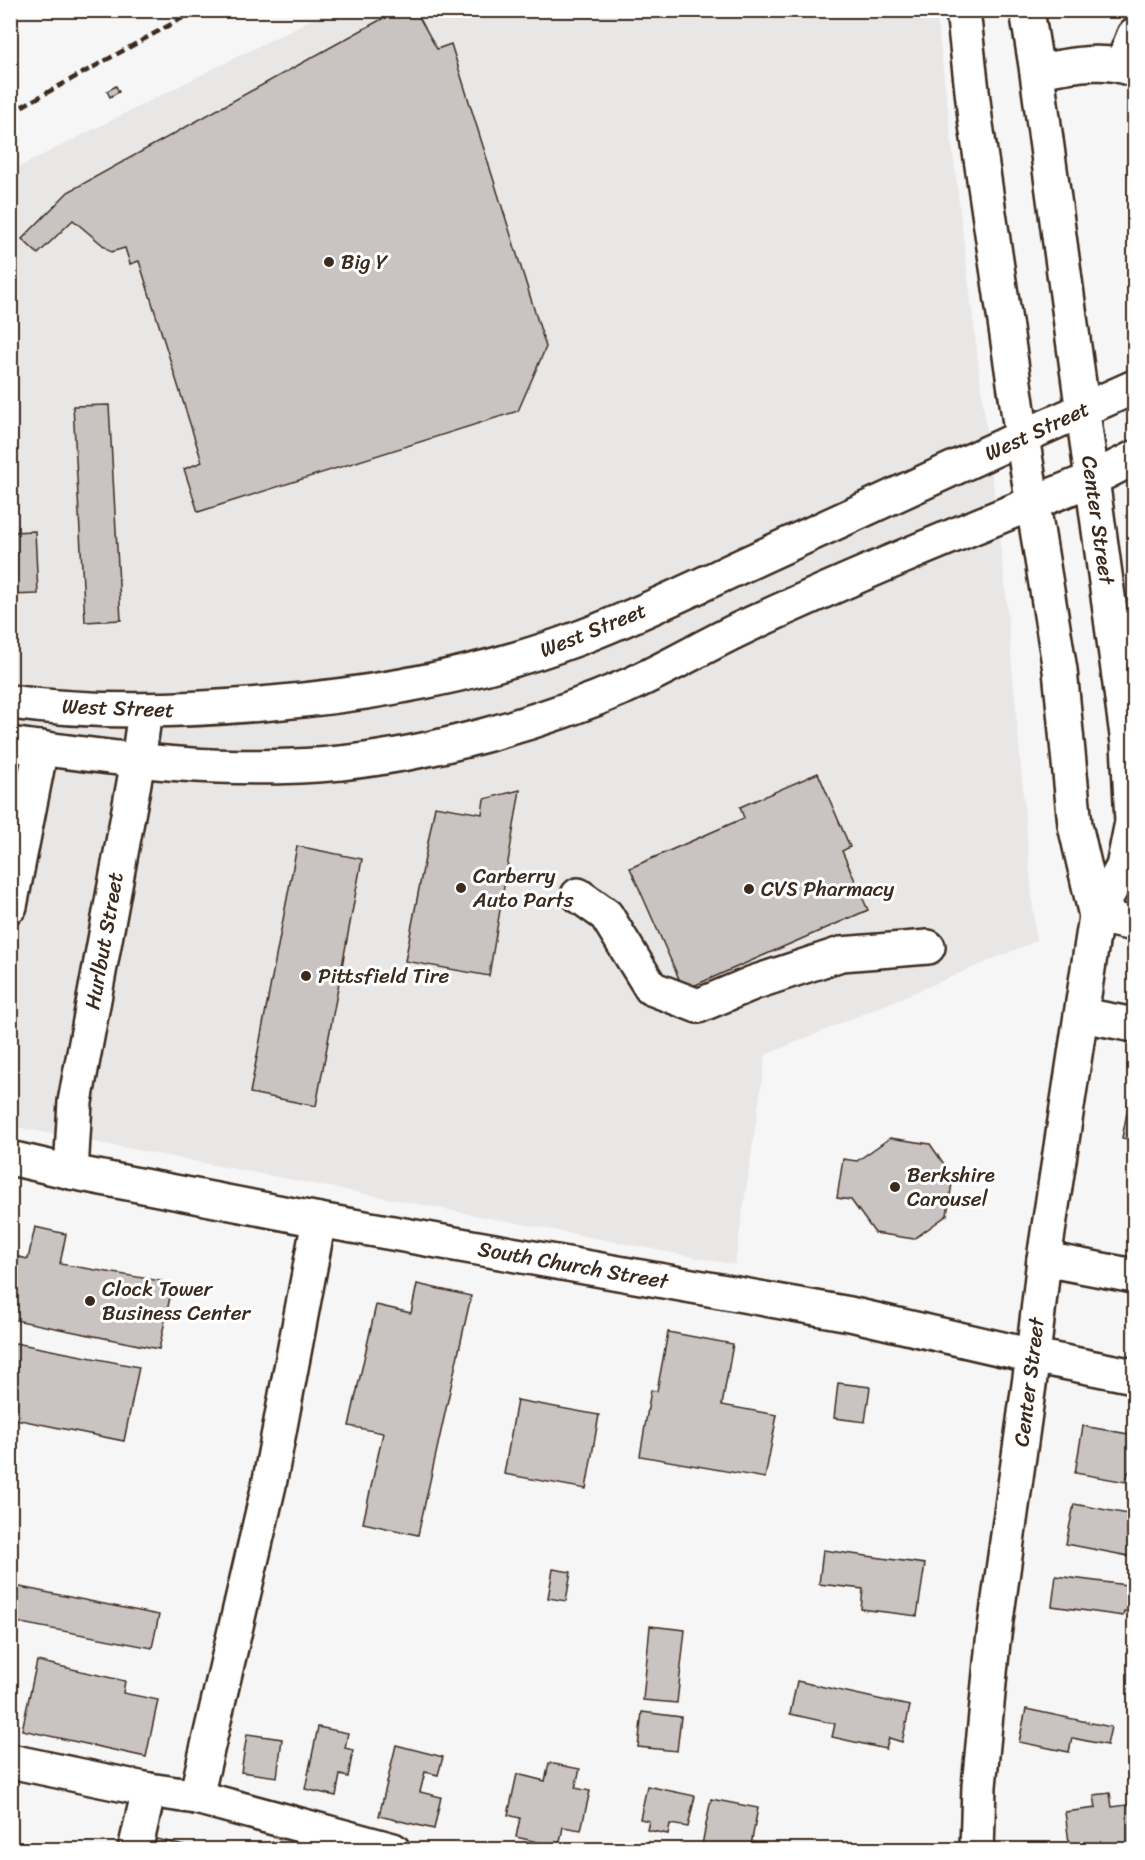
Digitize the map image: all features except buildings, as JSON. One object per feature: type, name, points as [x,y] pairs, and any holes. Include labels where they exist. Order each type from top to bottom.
[{"type":"main road","name":"Center Street","points":[[963,10],[975,118],[1060,670],[1075,825],[1096,916]]},
{"type":"main road","name":"Center Street","points":[[977,1850],[979,1786],[993,1642],[1033,1356],[1044,1259],[1096,916],[1123,867],[1132,822],[1128,743],[1037,69],[1027,10]]},
{"type":"main road","points":[[1044,10],[1037,69],[1102,62],[1128,67],[1134,35]]},
{"type":"main road","name":"West Street","points":[[10,702],[145,711],[200,709],[342,697],[417,684],[524,656],[580,638],[661,603],[1134,387]]},
{"type":"main road","points":[[10,906],[26,746],[138,761],[236,767],[289,767],[404,753],[462,740],[569,709],[629,685],[739,629],[951,536],[1092,479],[1134,458]]},
{"type":"main road","name":"Hurlbut Street","points":[[71,1172],[75,1102],[138,761],[145,711]]},
{"type":"main road","points":[[578,895],[606,915],[651,988],[698,1006],[753,983],[841,954],[928,947]]},
{"type":"main road","points":[[1096,916],[1134,924]]},
{"type":"main road","points":[[1082,1015],[1134,1025]]},
{"type":"main road","name":"South Church Street","points":[[10,1158],[319,1220],[850,1314],[1033,1356],[1134,1376]]},
{"type":"main road","points":[[196,1797],[269,1485],[319,1220]]},
{"type":"main road","points":[[1044,1259],[1134,1276]]},
{"type":"main road","points":[[10,1761],[149,1790],[196,1797],[393,1850]]},
{"type":"main road","points":[[135,1850],[149,1790]]},
{"type":"shaded area","points":[[328,11],[936,11],[1005,584],[1036,941],[766,1055],[735,1265],[11,1126],[11,171]]},
{"type":"railway","points":[[10,113],[197,10]]},
{"type":"place","name":"Big Y","points":[[329,262]]},
{"type":"place","name":"Carberry Auto Parts","points":[[461,888]]},
{"type":"place","name":"CVS Pharmacy","points":[[749,889]]},
{"type":"place","name":"Pittsfield Tire","points":[[306,976]]},
{"type":"place","name":"Berkshire Carousel","points":[[895,1187]]},
{"type":"place","name":"Clock Tower Business Center","points":[[90,1301]]}]
